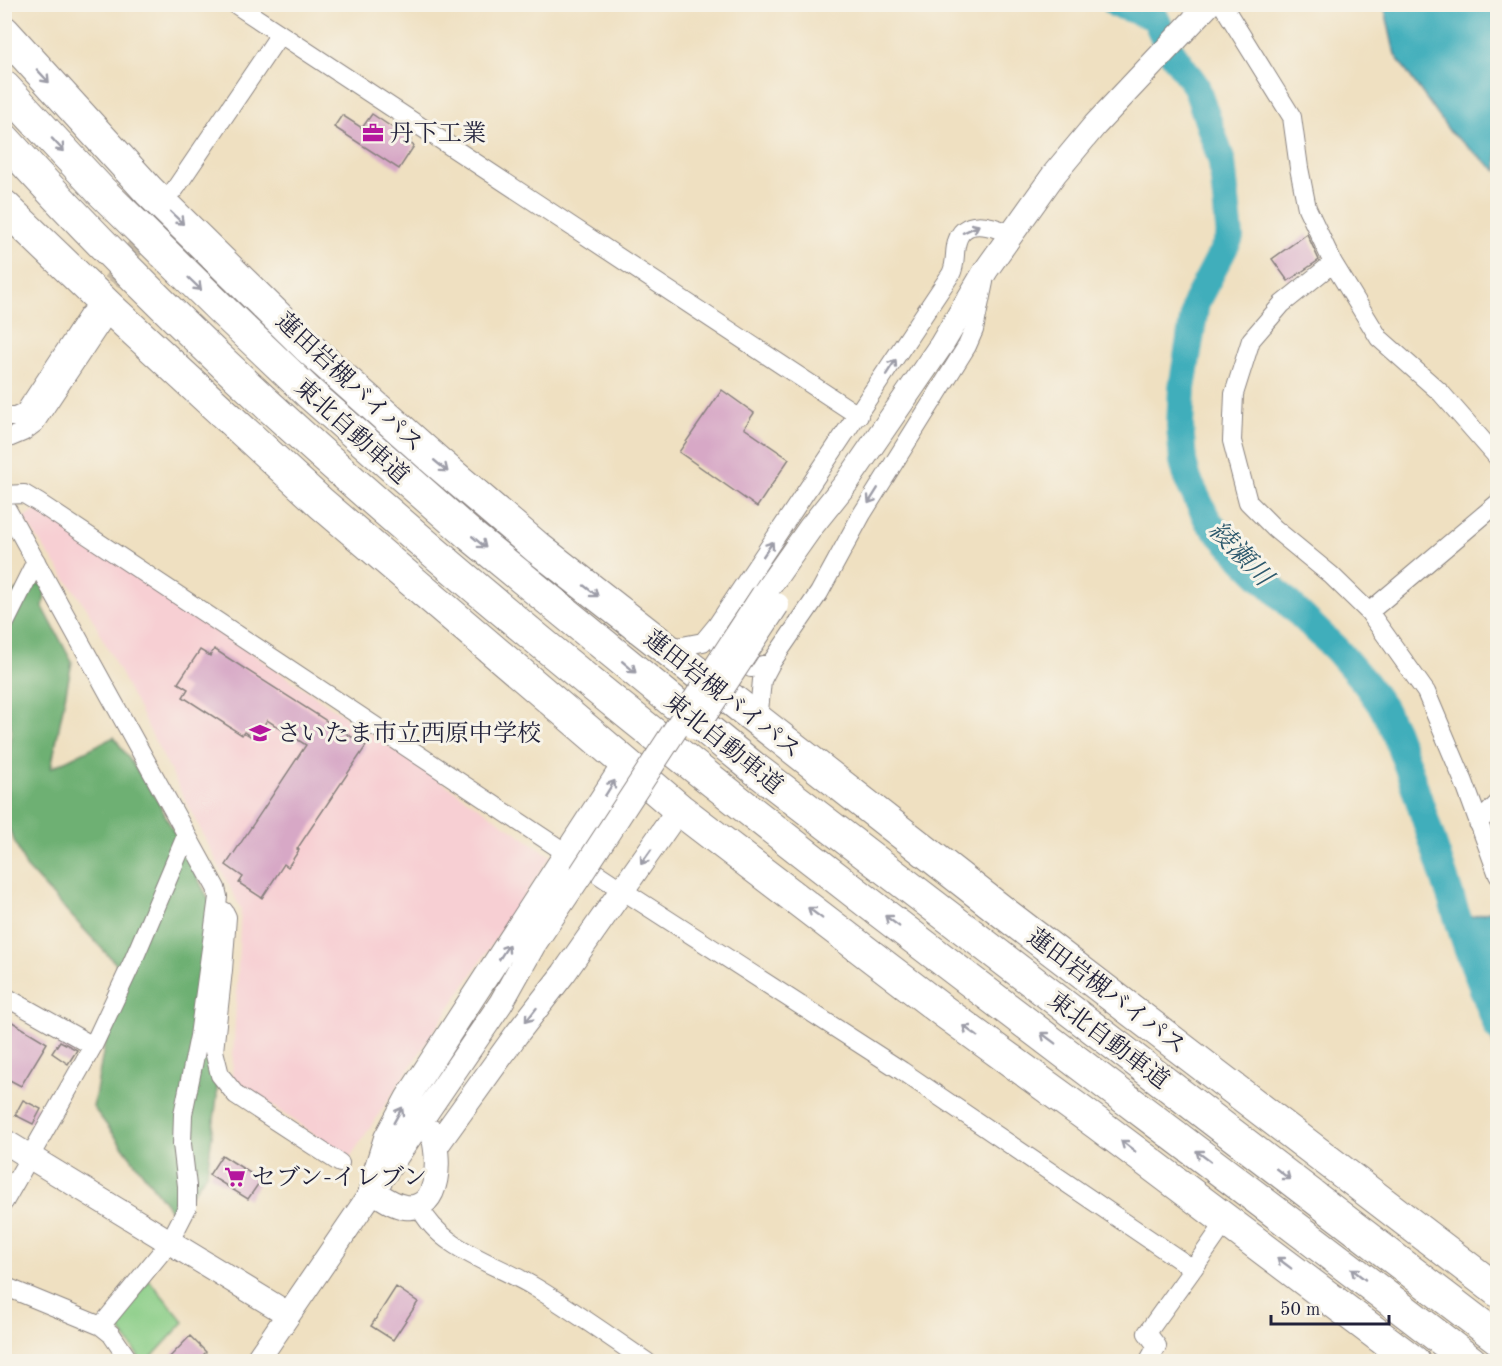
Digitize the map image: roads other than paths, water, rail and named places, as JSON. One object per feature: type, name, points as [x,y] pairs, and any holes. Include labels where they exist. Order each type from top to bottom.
[{"type":"highway","name":"蓮田岩槻バイパス","points":[[4,32],[149,191],[309,348],[513,527],[758,722],[1497,1291]]},
{"type":"highway","name":"東北自動車道","points":[[4,87],[100,190],[244,331],[309,393],[470,535],[754,768],[1497,1338]]},
{"type":"highway","name":"東北自動車道","points":[[4,139],[161,302],[384,510],[502,610],[727,793],[853,891],[1471,1362]]},
{"type":"highway","points":[[4,206],[100,311],[679,809],[944,1011],[1414,1362]]},
{"type":"street","points":[[235,4],[859,416]]},
{"type":"street","points":[[1222,4],[1292,117],[1307,208],[1333,263],[1379,338],[1441,393],[1497,458]]},
{"type":"street","points":[[371,1190],[386,1138],[408,1097],[581,870],[770,600],[820,537],[848,482],[942,344],[986,270],[1011,234],[1055,173],[1095,125],[1201,13]]},
{"type":"street","points":[[175,189],[280,34]]},
{"type":"street","points":[[666,649],[704,642],[717,626],[859,416],[951,274],[955,265],[956,244],[962,232],[977,224],[991,225],[1011,234]]},
{"type":"street","points":[[1333,263],[1282,304],[1251,340],[1234,394],[1232,441],[1248,502],[1275,529],[1331,575],[1370,612],[1425,692],[1464,782],[1497,875]]},
{"type":"street","points":[[758,722],[762,680],[771,663],[819,593],[862,514],[967,346],[974,330],[986,270]]},
{"type":"street","points":[[4,417],[15,417],[24,413],[100,311]]},
{"type":"street","points":[[4,440],[23,432],[35,423],[100,311]]},
{"type":"street","points":[[4,495],[24,494],[39,502],[581,870],[622,890],[902,1071],[1193,1269]]},
{"type":"street","points":[[1370,612],[1497,503]]},
{"type":"street","points":[[4,504],[216,888],[227,917],[214,1051],[220,1075],[236,1095],[340,1163]]},
{"type":"street","points":[[4,625],[36,561]]},
{"type":"street","points":[[717,626],[720,647],[751,668],[771,663]]},
{"type":"street","points":[[256,1362],[371,1190],[501,1003],[546,952],[625,763]]},
{"type":"street","points":[[1478,823],[1497,803]]},
{"type":"street","points":[[437,1145],[456,1116],[564,973],[679,809]]},
{"type":"street","points":[[4,1202],[93,1046],[133,961],[186,836]]},
{"type":"street","points":[[101,1326],[169,1243],[187,1208],[182,1144],[183,1114],[199,1036],[218,897]]},
{"type":"street","points":[[4,996],[93,1046]]},
{"type":"street","points":[[371,1190],[405,1207],[419,1206],[424,1202],[437,1175],[437,1145],[424,1114]]},
{"type":"street","points":[[4,1141],[288,1314]]},
{"type":"street","points":[[419,1206],[429,1224],[450,1243],[534,1287],[647,1362]]},
{"type":"street","points":[[1148,1362],[1157,1346],[1147,1333],[1227,1221]]},
{"type":"street","points":[[4,1286],[101,1326],[111,1334],[130,1362]]},
{"type":"water","points":[[1384,5],[1497,5],[1497,171],[1450,132],[1395,55]]},
{"type":"water","points":[[1492,911],[1498,934],[1497,1057],[1478,990],[1464,919]]},
{"type":"waterway","name":"綾瀬川","points":[[1116,4],[1155,17],[1168,47],[1196,86],[1222,162],[1230,237],[1196,302],[1182,388],[1180,426],[1183,461],[1188,480],[1208,521],[1246,562],[1337,650],[1383,708],[1410,773],[1467,947],[1498,1028]]},
{"type":"tunnel","points":[[96,304],[149,228]]},
{"type":"place","name":"丹下工業","points":[[373,133]]},
{"type":"place","name":"さいたま市立西原中学校","points":[[260,733]]},
{"type":"place","name":"セブン-イレブン","points":[[235,1177]]}]
